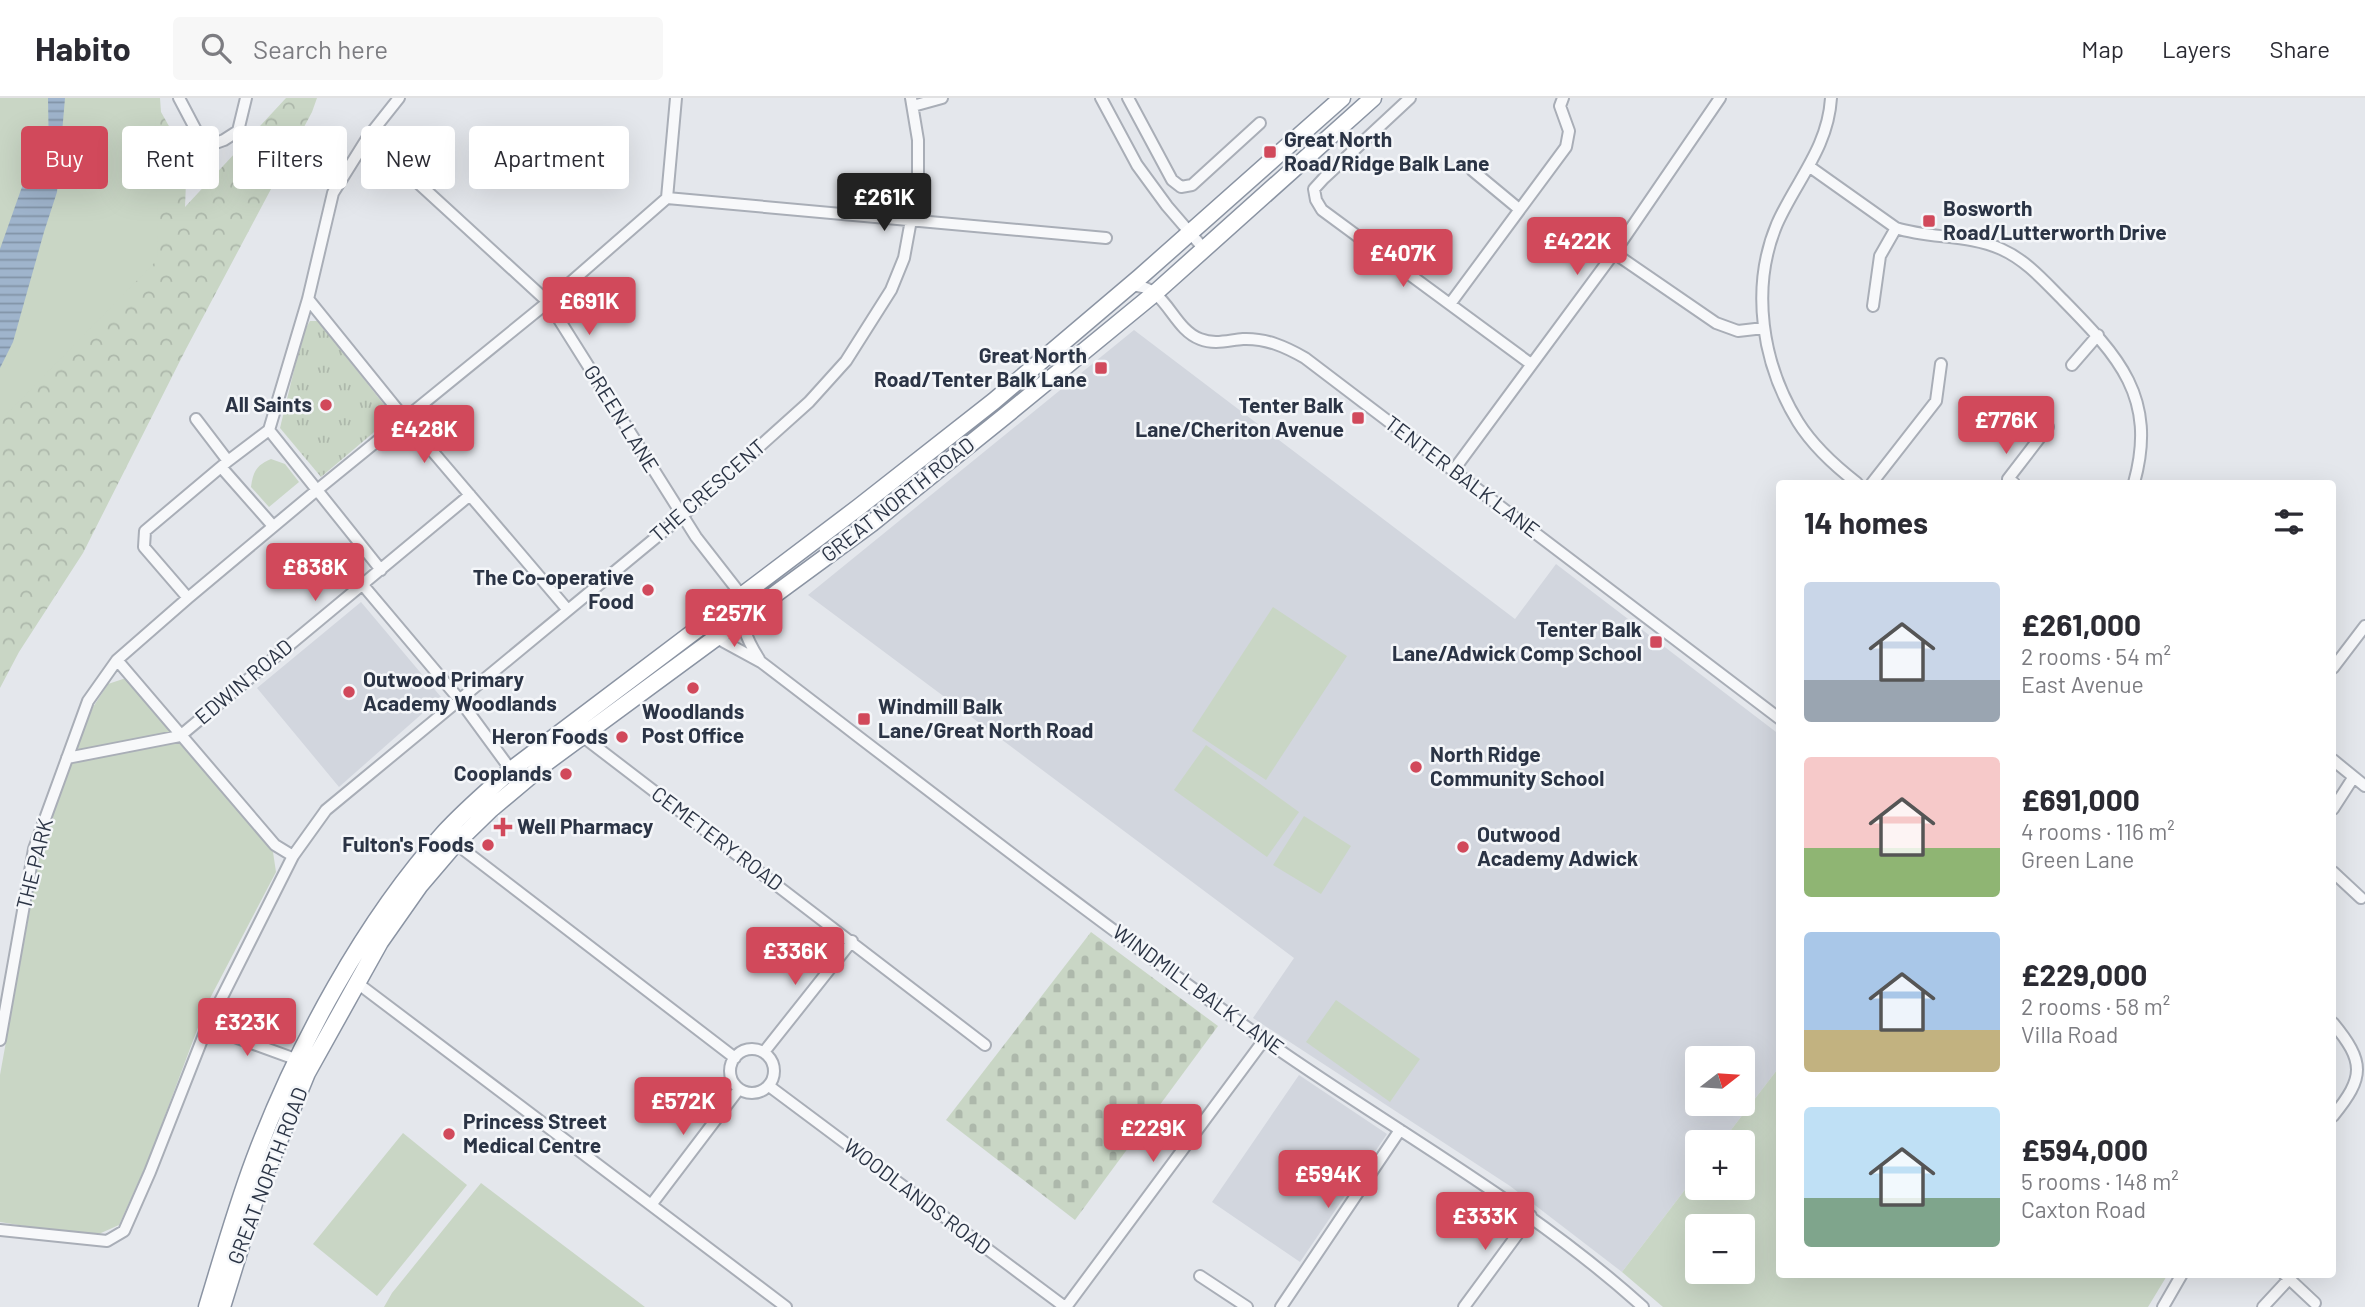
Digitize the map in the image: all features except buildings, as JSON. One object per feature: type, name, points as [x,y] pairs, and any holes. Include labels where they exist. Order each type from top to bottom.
[{"type":"highway","name":"GREAT NORTH ROAD","points":[[222,1307],[256,1197],[307,1073],[356,982],[469,807],[511,770],[994,401],[1153,266],[1342,98]]},
{"type":"highway","name":"GREAT NORTH ROAD","points":[[207,1307],[255,1158],[298,1060],[344,973],[392,899],[450,838],[491,809],[582,736],[741,622],[872,523],[1155,293],[1373,98]]},
{"type":"street","points":[[179,98],[198,134],[213,144],[238,131],[246,98]]},
{"type":"street","points":[[377,126],[399,98]]},
{"type":"street","points":[[676,98],[667,198],[1106,238]]},
{"type":"street","points":[[912,102],[942,98]]},
{"type":"street","points":[[1101,98],[1137,166],[1203,249]]},
{"type":"street","points":[[1128,98],[1172,180],[1181,187],[1192,185],[1260,122]]},
{"type":"street","points":[[1410,98],[1324,178],[1314,189],[1316,200],[1322,210],[1531,365]]},
{"type":"street","points":[[1450,304],[1566,146],[1569,131],[1560,106],[1563,98]]},
{"type":"street","points":[[1831,98],[1821,142],[1776,227],[1766,262],[1762,298],[1770,362],[1783,396],[1821,451],[1854,480]]},
{"type":"street","points":[[1453,471],[1614,253],[1717,99]]},
{"type":"street","name":"THE CRESCENT","points":[[293,856],[326,810],[682,516],[809,402],[846,361],[891,290],[904,258],[913,220],[918,171],[918,140],[912,102]]},
{"type":"street","points":[[188,598],[144,547],[145,531],[269,430],[308,299],[333,193],[361,148]]},
{"type":"street","points":[[1810,167],[1896,228],[1911,233],[1976,241],[1998,247],[2016,256],[2032,269],[2098,335],[2116,357],[2128,379],[2136,401],[2140,426],[2141,446],[2135,480]]},
{"type":"street","points":[[1472,170],[1519,209]]},
{"type":"street","name":"GREEN LANE","points":[[425,189],[548,302],[695,537],[742,596]]},
{"type":"street","name":"THE PARK","points":[[0,1040],[34,849],[88,701],[117,660],[317,489],[548,302],[667,198]]},
{"type":"street","points":[[1873,306],[1880,256],[1896,228]]},
{"type":"street","points":[[1614,253],[1716,323],[1738,331],[1764,328]]},
{"type":"street","points":[[1153,266],[1155,293]]},
{"type":"street","points":[[1130,286],[1141,285],[1155,293]]},
{"type":"street","name":"TENTER BALK LANE","points":[[1155,293],[1188,332],[1200,339],[1216,342],[1245,339],[1262,341],[1285,347],[1305,358],[1776,716]]},
{"type":"street","points":[[308,299],[405,419],[567,609]]},
{"type":"street","points":[[2072,365],[2098,335]]},
{"type":"street","points":[[1874,480],[1936,401],[1941,364]]},
{"type":"street","points":[[196,419],[224,464],[273,527]]},
{"type":"street","points":[[2010,480],[2048,427]]},
{"type":"street","points":[[269,430],[381,570]]},
{"type":"street","name":"EDWIN ROAD","points":[[180,736],[470,495]]},
{"type":"street","points":[[362,584],[459,699],[511,770]]},
{"type":"street","points":[[741,622],[742,596]]},
{"type":"street","name":"WINDMILL BALK LANE","points":[[741,622],[747,639],[761,662]]},
{"type":"street","points":[[2336,661],[2365,626]]},
{"type":"street","name":"WINDMILL BALK LANE","points":[[717,638],[761,662],[1264,1040],[1531,1216],[1641,1306]]},
{"type":"street","points":[[0,1230],[107,1241],[124,1231],[207,1027],[293,856],[275,845],[117,660]]},
{"type":"street","points":[[66,758],[180,736]]},
{"type":"street","name":"CEMETERY ROAD","points":[[582,736],[985,1045]]},
{"type":"street","points":[[2336,763],[2365,786]]},
{"type":"street","points":[[2336,804],[2353,778]]},
{"type":"street","points":[[450,838],[735,1058]]},
{"type":"street","points":[[2336,873],[2361,898]]},
{"type":"street","points":[[764,1052],[852,942]]},
{"type":"street","points":[[356,982],[786,1307]]},
{"type":"street","points":[[2336,1026],[2353,1043],[2364,1070],[2359,1084],[2336,1112]]},
{"type":"street","points":[[207,1027],[298,1060]]},
{"type":"street","points":[[1066,1307],[1264,1040]]},
{"type":"street","points":[[746,1050],[764,1052],[770,1057],[774,1069],[769,1086],[758,1093],[739,1089],[730,1073],[735,1058],[746,1050]]},
{"type":"street","name":"WOODLANDS ROAD","points":[[769,1086],[1066,1307]]},
{"type":"street","points":[[651,1205],[739,1089]]},
{"type":"street","points":[[1281,1307],[1400,1130]]},
{"type":"street","points":[[1464,1307],[1531,1216]]},
{"type":"street","points":[[1200,1276],[1247,1307]]},
{"type":"street","points":[[2163,1307],[2180,1278]]},
{"type":"street","points":[[2263,1307],[2285,1278]]},
{"type":"street","points":[[2288,1278],[2315,1303]]},
{"type":"shaded area","name":"Outwood Academy Adwick","points":[[1134,330],[1515,619],[1556,564],[1776,732],[1776,1071],[1755,1099],[1755,1046],[1685,1046],[1685,1116],[1742,1116],[1731,1130],[1685,1130],[1685,1190],[1622,1272],[1510,1186],[1253,1018],[1294,958],[808,595]]},
{"type":"shaded area","name":"Outwood Primary Academy Woodlands","points":[[361,602],[441,697],[339,787],[257,688]]},
{"type":"shaded area","points":[[1299,1075],[1387,1134],[1300,1262],[1212,1202]]},
{"type":"green space","points":[[0,98],[155,98],[156,126],[122,126],[122,189],[157,189],[158,259],[0,421]]},
{"type":"green space","points":[[92,98],[160,98],[161,112],[169,126],[122,126],[122,189],[186,189],[185,207],[202,189],[219,189],[219,170],[233,155],[233,189],[271,189],[186,349],[83,553],[19,652],[0,688],[0,412],[65,189],[108,189],[108,126],[84,126]]},
{"type":"green space","points":[[286,98],[317,98],[305,126],[260,126]]},
{"type":"green space","points":[[310,321],[318,321],[393,416],[321,477],[280,428],[303,333]]},
{"type":"green space","points":[[271,459],[285,464],[299,482],[269,507],[251,487],[256,469]]},
{"type":"green space","points":[[1273,607],[1347,656],[1266,780],[1192,731]]},
{"type":"green space","points":[[126,678],[273,852],[276,872],[206,1006],[148,1161],[119,1225],[92,1237],[0,1222],[0,1075],[40,853],[67,769],[93,707],[108,684]]},
{"type":"green space","points":[[1206,745],[1299,812],[1267,857],[1174,790]]},
{"type":"green space","points":[[1304,816],[1351,846],[1321,894],[1273,865]]},
{"type":"green space","points":[[1091,932],[1218,1026],[1075,1220],[946,1120]]},
{"type":"green space","points":[[1336,1000],[1420,1059],[1390,1102],[1306,1042]]},
{"type":"green space","points":[[1776,1071],[1776,1278],[2166,1278],[2148,1307],[1663,1307],[1622,1272],[1685,1190],[1685,1200],[1755,1200],[1755,1130],[1731,1130],[1742,1116],[1755,1116],[1755,1099]]},
{"type":"green space","points":[[403,1133],[467,1185],[377,1296],[313,1244]]},
{"type":"green space","points":[[481,1183],[645,1307],[384,1307],[392,1293]]},
{"type":"water","points":[[48,98],[65,98],[63,126],[48,126]]},
{"type":"water","points":[[21,189],[57,189],[13,342],[0,368],[0,249]]},
{"type":"place","name":"Great North Road/Ridge Balk Lane","points":[[1270,152]]},
{"type":"place","name":"Bosworth Road/Lutterworth Drive","points":[[1929,221]]},
{"type":"place","name":"Great North Road/Tenter Balk Lane","points":[[1101,368]]},
{"type":"place","name":"All Saints","points":[[326,405]]},
{"type":"place","name":"Tenter Balk Lane/Cheriton Avenue","points":[[1358,418]]},
{"type":"place","name":"The Co-operative Food","points":[[648,590]]},
{"type":"place","name":"Tenter Balk Lane/Adwick Comp School","points":[[1656,642]]},
{"type":"place","name":"Woodlands Post Office","points":[[693,688]]},
{"type":"place","name":"Outwood Primary Academy Woodlands","points":[[349,692]]},
{"type":"place","name":"Windmill Balk Lane/Great North Road","points":[[864,719]]},
{"type":"place","name":"Heron Foods","points":[[622,737]]},
{"type":"place","name":"North Ridge Community School","points":[[1416,767]]},
{"type":"place","name":"Cooplands","points":[[566,774]]},
{"type":"place","name":"Well Pharmacy","points":[[503,827]]},
{"type":"place","name":"Fulton's Foods","points":[[488,845]]},
{"type":"place","name":"Outwood Academy Adwick","points":[[1463,847]]},
{"type":"place","name":"Princess Street Medical Centre","points":[[449,1134]]}]
